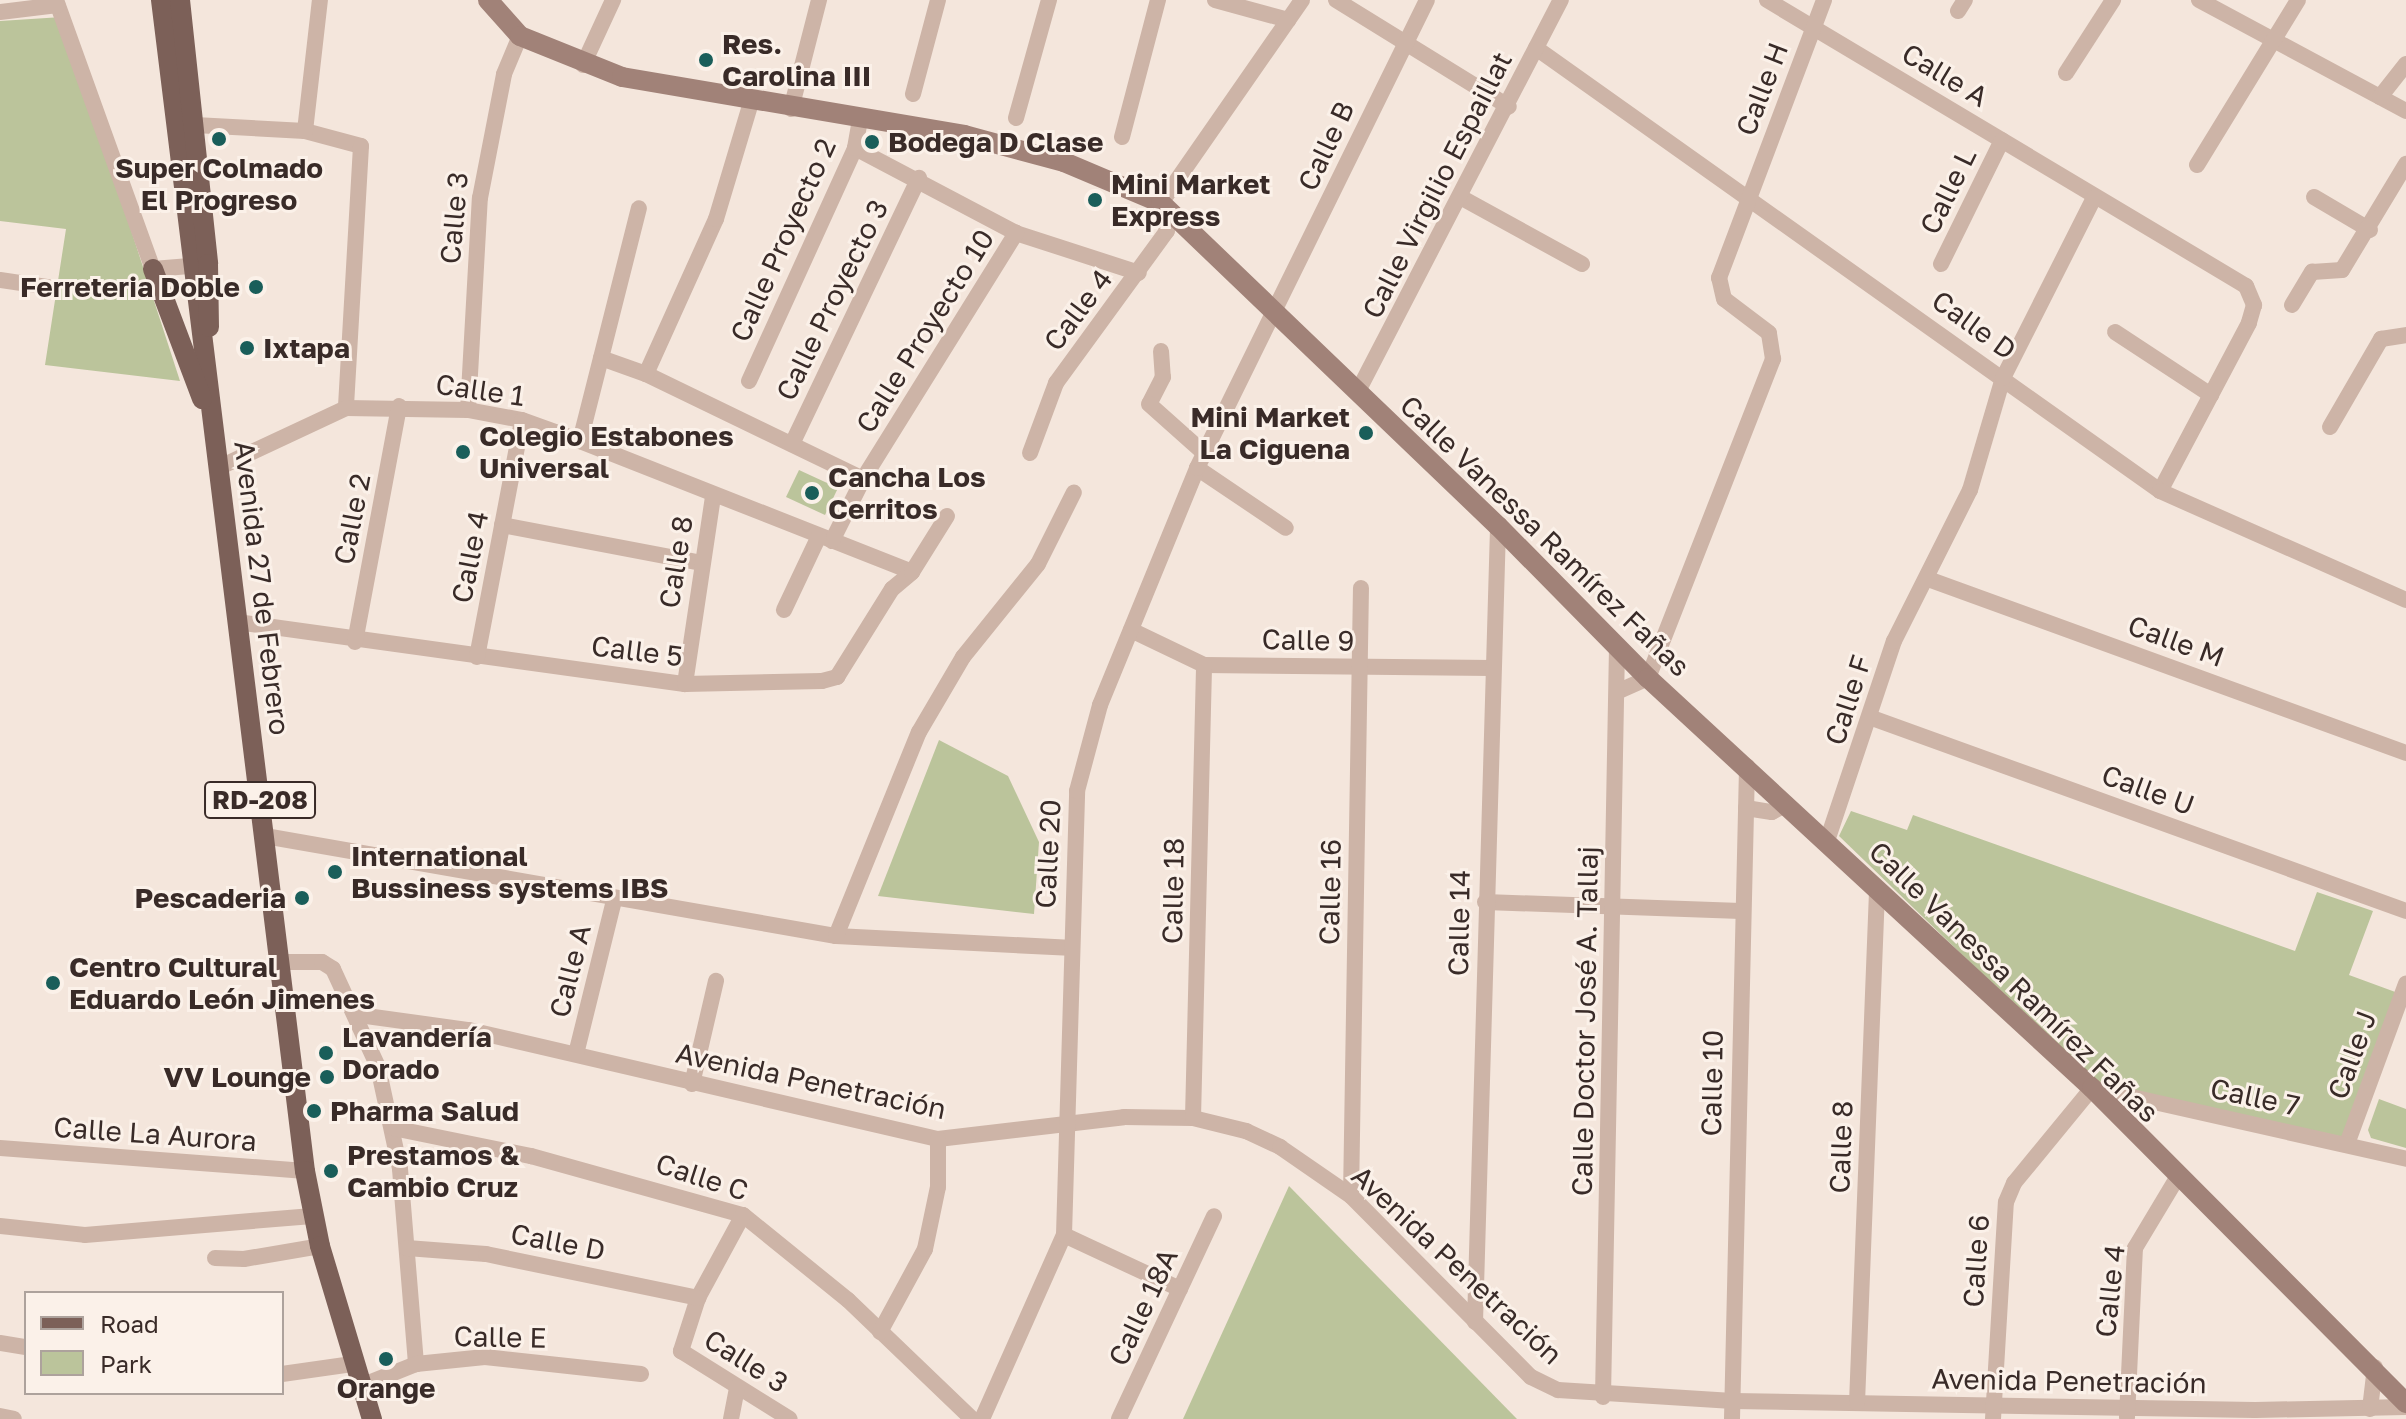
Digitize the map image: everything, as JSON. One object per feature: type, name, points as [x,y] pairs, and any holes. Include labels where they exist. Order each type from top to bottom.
[{"type":"main road","name":"Avenida 27 de Febrero","points":[[161,0],[200,265]]},
{"type":"main road","name":"Avenida 27 de Febrero","points":[[180,0],[195,125],[208,375],[305,1171],[320,1246],[352,1364],[372,1419]]},
{"type":"main road","points":[[153,269],[214,429]]},
{"type":"street","points":[[305,131],[320,0]]},
{"type":"street","name":"Calle Vanessa Ramírez Fañas","points":[[488,0],[520,36],[583,65],[751,102],[964,135],[1064,162],[1161,203],[1498,526],[1648,678],[1747,766],[1877,892],[2092,1088],[2177,1178],[2375,1367],[2406,1405]]},
{"type":"street","points":[[583,65],[613,0]]},
{"type":"street","points":[[791,109],[819,0]]},
{"type":"street","points":[[913,94],[938,0]]},
{"type":"street","points":[[1016,118],[1049,0]]},
{"type":"street","points":[[1122,137],[1158,0]]},
{"type":"street","points":[[1215,0],[1288,20]]},
{"type":"street","points":[[1161,203],[1302,0]]},
{"type":"street","points":[[1336,0],[1403,45],[1509,107]]},
{"type":"street","name":"Calle B","points":[[1275,315],[1427,0]]},
{"type":"street","name":"Calle Virgilio Espaillat","points":[[1357,393],[1462,198],[1561,0]]},
{"type":"street","name":"Calle A","points":[[1767,0],[2246,286],[2254,305],[2211,395]]},
{"type":"street","name":"Calle H","points":[[1648,678],[1773,359],[1769,333],[1719,291],[1722,265],[1824,0]]},
{"type":"street","points":[[2066,73],[2113,0]]},
{"type":"street","points":[[2197,165],[2298,0]]},
{"type":"street","points":[[2202,1],[2406,111]]},
{"type":"street","points":[[0,12],[57,3],[153,269],[200,265]]},
{"type":"street","name":"Calle 3","points":[[468,410],[480,198],[504,74],[520,36]]},
{"type":"street","name":"Calle D","points":[[1536,48],[1749,196],[2160,491],[2406,600]]},
{"type":"street","points":[[2380,97],[2406,64]]},
{"type":"street","points":[[646,374],[716,219],[751,102]]},
{"type":"street","name":"Calle Proyecto 2","points":[[749,381],[855,148],[860,119]]},
{"type":"street","points":[[195,125],[305,131],[354,141],[364,153],[346,408]]},
{"type":"street","name":"Calle L","points":[[1941,264],[2002,140]]},
{"type":"street","points":[[855,148],[919,178],[1016,233],[1139,273]]},
{"type":"street","points":[[2292,305],[2312,272],[2342,270],[2370,230],[2406,164]]},
{"type":"street","name":"Calle Proyecto 3","points":[[792,444],[919,178]]},
{"type":"street","points":[[2314,197],[2370,230]]},
{"type":"street","points":[[1462,198],[1582,264]]},
{"type":"street","points":[[2003,378],[2094,198]]},
{"type":"street","name":"Calle 4","points":[[1030,453],[1056,383],[1167,231],[1161,203]]},
{"type":"street","points":[[580,441],[639,208]]},
{"type":"street","name":"Calle Proyecto 10","points":[[784,610],[1016,233]]},
{"type":"street","points":[[0,280],[48,287]]},
{"type":"street","name":"Calle 20","points":[[982,1419],[1064,1235],[1069,948],[1077,791],[1100,705],[1200,461],[1275,315]]},
{"type":"street","points":[[2115,332],[2211,395],[2160,491]]},
{"type":"street","points":[[2330,427],[2381,339],[2406,335]]},
{"type":"street","points":[[1161,351],[1163,377],[1149,404],[1200,461],[1286,528]]},
{"type":"street","points":[[601,358],[646,374],[863,479]]},
{"type":"street","name":"Calle F","points":[[1827,841],[1872,718],[1894,641],[1928,579],[1970,490],[2003,378]]},
{"type":"street","name":"Calle 1","points":[[218,468],[346,408],[399,406],[468,410],[522,420],[580,441],[912,572]]},
{"type":"street","name":"Calle 2","points":[[355,642],[399,406]]},
{"type":"street","name":"Calle 4","points":[[477,657],[522,420]]},
{"type":"street","points":[[836,936],[919,732],[963,657],[1038,564],[1074,492]]},
{"type":"street","name":"Calle 8","points":[[685,684],[713,496]]},
{"type":"street","name":"Calle 5","points":[[237,622],[355,642],[685,684],[837,677],[892,589],[912,572],[947,516]]},
{"type":"street","points":[[502,525],[702,563]]},
{"type":"street","name":"Calle 14","points":[[1475,1322],[1498,526]]},
{"type":"street","name":"Calle M","points":[[1928,579],[2406,753]]},
{"type":"street","name":"Calle 16","points":[[1351,1196],[1361,588]]},
{"type":"street","name":"Calle 9","points":[[1131,630],[1204,665],[1492,668]]},
{"type":"street","name":"Calle Doctor José A. Tallaj","points":[[1603,1397],[1619,691],[1617,647]]},
{"type":"street","name":"Calle 18","points":[[1193,1118],[1204,665]]},
{"type":"street","points":[[1619,691],[1648,678]]},
{"type":"street","name":"Calle U","points":[[1872,718],[2406,911]]},
{"type":"street","name":"Calle 10","points":[[1732,1419],[1741,911],[1747,766]]},
{"type":"street","points":[[1746,808],[1772,812],[1787,804]]},
{"type":"street","points":[[265,836],[614,900],[836,936],[1069,948]]},
{"type":"street","name":"Calle 8","points":[[1857,1403],[1877,892]]},
{"type":"street","name":"Calle A","points":[[576,1054],[614,900]]},
{"type":"street","points":[[1485,902],[1741,911]]},
{"type":"street","points":[[278,962],[328,964],[359,1015],[393,1128],[416,1364]]},
{"type":"street","points":[[692,1084],[716,981]]},
{"type":"street","name":"Calle J","points":[[2347,1144],[2406,984]]},
{"type":"street","name":"Avenida Penetración","points":[[359,1015],[469,1030],[938,1139],[1065,1123],[1193,1118],[1246,1131],[1280,1147],[1351,1196],[1475,1322],[1544,1385],[1603,1397],[1857,1403],[1993,1412],[2255,1415],[2406,1405]]},
{"type":"street","name":"Calle 7","points":[[2092,1088],[2406,1159]]},
{"type":"street","name":"Calle 6","points":[[1993,1412],[2006,1202],[2014,1183],[2092,1088]]},
{"type":"street","name":"Calle C","points":[[393,1128],[516,1152],[743,1215],[836,1290],[972,1419]]},
{"type":"street","points":[[880,1332],[925,1249],[936,1202],[938,1139]]},
{"type":"street","name":"Calle La Aurora","points":[[0,1148],[305,1171]]},
{"type":"street","name":"Calle 4","points":[[2128,1413],[2135,1248],[2177,1178]]},
{"type":"street","name":"Calle 3","points":[[743,1215],[698,1298],[681,1351],[790,1419]]},
{"type":"street","points":[[0,1226],[85,1235],[312,1216]]},
{"type":"street","name":"Calle 18A","points":[[1119,1419],[1214,1216]]},
{"type":"street","points":[[1064,1235],[1180,1289]]},
{"type":"street","points":[[215,1258],[244,1259],[320,1246]]},
{"type":"street","name":"Calle D","points":[[407,1248],[486,1254],[698,1298]]},
{"type":"street","points":[[0,1343],[24,1347]]},
{"type":"street","name":"Calle E","points":[[361,1386],[416,1364],[485,1357],[641,1374]]},
{"type":"street","points":[[284,1374],[352,1364]]},
{"type":"street","points":[[2370,1409],[2375,1367]]},
{"type":"street","points":[[731,1419],[737,1388]]},
{"type":"street","points":[[0,1416],[14,1419]]},
{"type":"green space","points":[[62,17],[180,381],[45,365],[66,229],[0,221],[0,21]]},
{"type":"green space","name":"Cancha Los Cerritos","points":[[799,470],[838,488],[825,515],[786,497]]},
{"type":"green space","points":[[939,740],[1008,776],[1039,842],[1034,914],[878,896]]},
{"type":"green space","points":[[1851,811],[1907,830],[1913,815],[2295,951],[2317,892],[2373,911],[2349,975],[2398,993],[2343,1137],[2094,1082],[1839,836]]},
{"type":"green space","points":[[2379,1099],[2406,1109],[2406,1148],[2371,1138],[2368,1130]]},
{"type":"green space","points":[[1289,1186],[1517,1419],[1183,1419]]},
{"type":"place","name":"Res. Carolina III","points":[[706,60]]},
{"type":"place","name":"Super Colmado El Progreso","points":[[219,139]]},
{"type":"place","name":"Bodega D Clase","points":[[872,142]]},
{"type":"place","name":"Mini Market Express","points":[[1095,200]]},
{"type":"place","name":"Ferreteria Doble","points":[[256,287]]},
{"type":"place","name":"Ixtapa","points":[[247,348]]},
{"type":"place","name":"Mini Market La Ciguena","points":[[1366,433]]},
{"type":"place","name":"Colegio Estabones Universal","points":[[463,452]]},
{"type":"place","name":"Cancha Los Cerritos","points":[[812,493]]},
{"type":"place","name":"International Bussiness systems IBS","points":[[335,872]]},
{"type":"place","name":"Pescaderia","points":[[302,898]]},
{"type":"place","name":"Centro Cultural Eduardo León Jimenes","points":[[53,983]]},
{"type":"place","name":"Lavandería Dorado","points":[[326,1053]]},
{"type":"place","name":"VV Lounge","points":[[327,1077]]},
{"type":"place","name":"Pharma Salud","points":[[314,1111]]},
{"type":"place","name":"Prestamos & Cambio Cruz","points":[[331,1171]]},
{"type":"place","name":"Orange","points":[[386,1359]]}]
